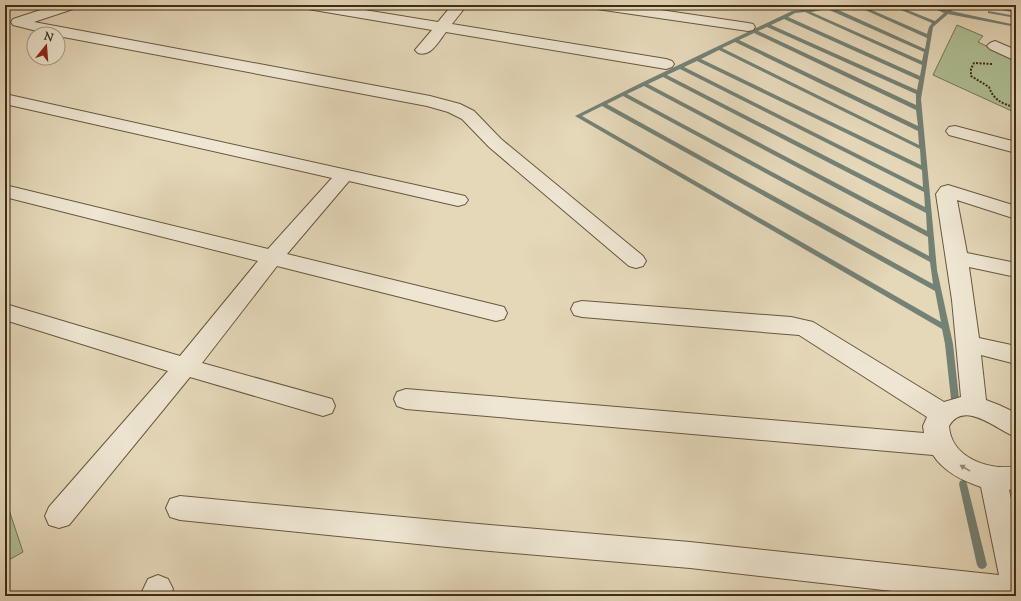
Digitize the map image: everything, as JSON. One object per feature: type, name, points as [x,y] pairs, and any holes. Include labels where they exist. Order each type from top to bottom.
[{"type":"street","points":[[11,23],[71,5]]},
{"type":"street","points":[[308,5],[666,64]]},
{"type":"street","points":[[423,50],[460,5]]},
{"type":"street","points":[[597,5],[748,27]]},
{"type":"street","points":[[11,23],[430,101],[454,108],[468,116],[495,143],[636,262]]},
{"type":"street","points":[[995,46],[1016,56]]},
{"type":"street","points":[[5,99],[458,200]]},
{"type":"street","points":[[955,131],[1016,148]]},
{"type":"street","points":[[59,516],[185,367],[272,258],[345,174]]},
{"type":"street","points":[[5,191],[496,313]]},
{"type":"street","points":[[974,407],[969,344],[958,258],[946,194],[948,191],[964,195],[1016,213]]},
{"type":"street","points":[[958,258],[1016,270]]},
{"type":"street","points":[[582,309],[791,325],[805,328],[943,414]]},
{"type":"street","points":[[9,313],[185,367],[323,406]]},
{"type":"street","points":[[969,344],[1016,355]]},
{"type":"street","points":[[406,399],[941,445]]},
{"type":"street","points":[[1016,427],[1004,418],[989,410],[960,406],[948,410],[939,417],[936,426],[937,438],[944,450],[955,462],[969,471],[985,477],[1005,477],[1016,587]]},
{"type":"street","points":[[180,508],[459,535],[690,555],[1016,591]]},
{"type":"path","points":[[996,64],[974,63],[970,69],[970,76],[972,79],[990,88],[991,94],[996,98],[1016,108]]},
{"type":"green space","points":[[957,25],[983,36],[978,42],[1016,60],[1016,113],[933,75]]},
{"type":"green space","points":[[5,498],[23,552],[5,562]]},
{"type":"waterway","points":[[827,7],[834,5]]},
{"type":"waterway","points":[[856,5],[929,37]]},
{"type":"waterway","points":[[891,5],[935,23]]},
{"type":"waterway","points":[[928,5],[947,12]]},
{"type":"waterway","points":[[947,12],[955,5]]},
{"type":"waterway","points":[[1012,5],[1016,6]]},
{"type":"waterway","points":[[767,25],[794,12],[827,7]]},
{"type":"waterway","points":[[827,7],[926,51]]},
{"type":"waterway","points":[[995,7],[1016,12]]},
{"type":"waterway","points":[[806,11],[924,64]]},
{"type":"waterway","points":[[922,79],[931,27],[947,12]]},
{"type":"waterway","points":[[947,12],[1016,26]]},
{"type":"waterway","points":[[990,12],[1016,17]]},
{"type":"waterway","points":[[784,17],[922,79]]},
{"type":"waterway","points":[[754,31],[767,25]]},
{"type":"waterway","points":[[767,25],[919,93]]},
{"type":"waterway","points":[[735,40],[754,31]]},
{"type":"waterway","points":[[754,31],[919,109]]},
{"type":"waterway","points":[[719,48],[735,40]]},
{"type":"waterway","points":[[735,40],[921,130]]},
{"type":"waterway","points":[[663,75],[719,48]]},
{"type":"waterway","points":[[719,48],[922,148]]},
{"type":"waterway","points":[[697,59],[925,169]]},
{"type":"waterway","points":[[680,67],[926,191]]},
{"type":"waterway","points":[[644,84],[663,75]]},
{"type":"waterway","points":[[663,75],[929,212]]},
{"type":"waterway","points":[[919,109],[918,99],[922,79]]},
{"type":"waterway","points":[[623,94],[644,84]]},
{"type":"waterway","points":[[644,84],[931,236]]},
{"type":"waterway","points":[[602,104],[623,94]]},
{"type":"waterway","points":[[623,94],[933,261]]},
{"type":"waterway","points":[[602,104],[938,290]]},
{"type":"waterway","points":[[602,104],[578,116],[946,328]]},
{"type":"waterway","points":[[919,109],[921,130]]},
{"type":"waterway","points":[[921,130],[925,169]]},
{"type":"waterway","points":[[925,169],[929,212]]},
{"type":"waterway","points":[[929,212],[931,236]]},
{"type":"waterway","points":[[931,236],[934,270],[946,328]]},
{"type":"waterway","points":[[946,328],[955,399]]},
{"type":"waterway","points":[[963,484],[982,565]]}]
